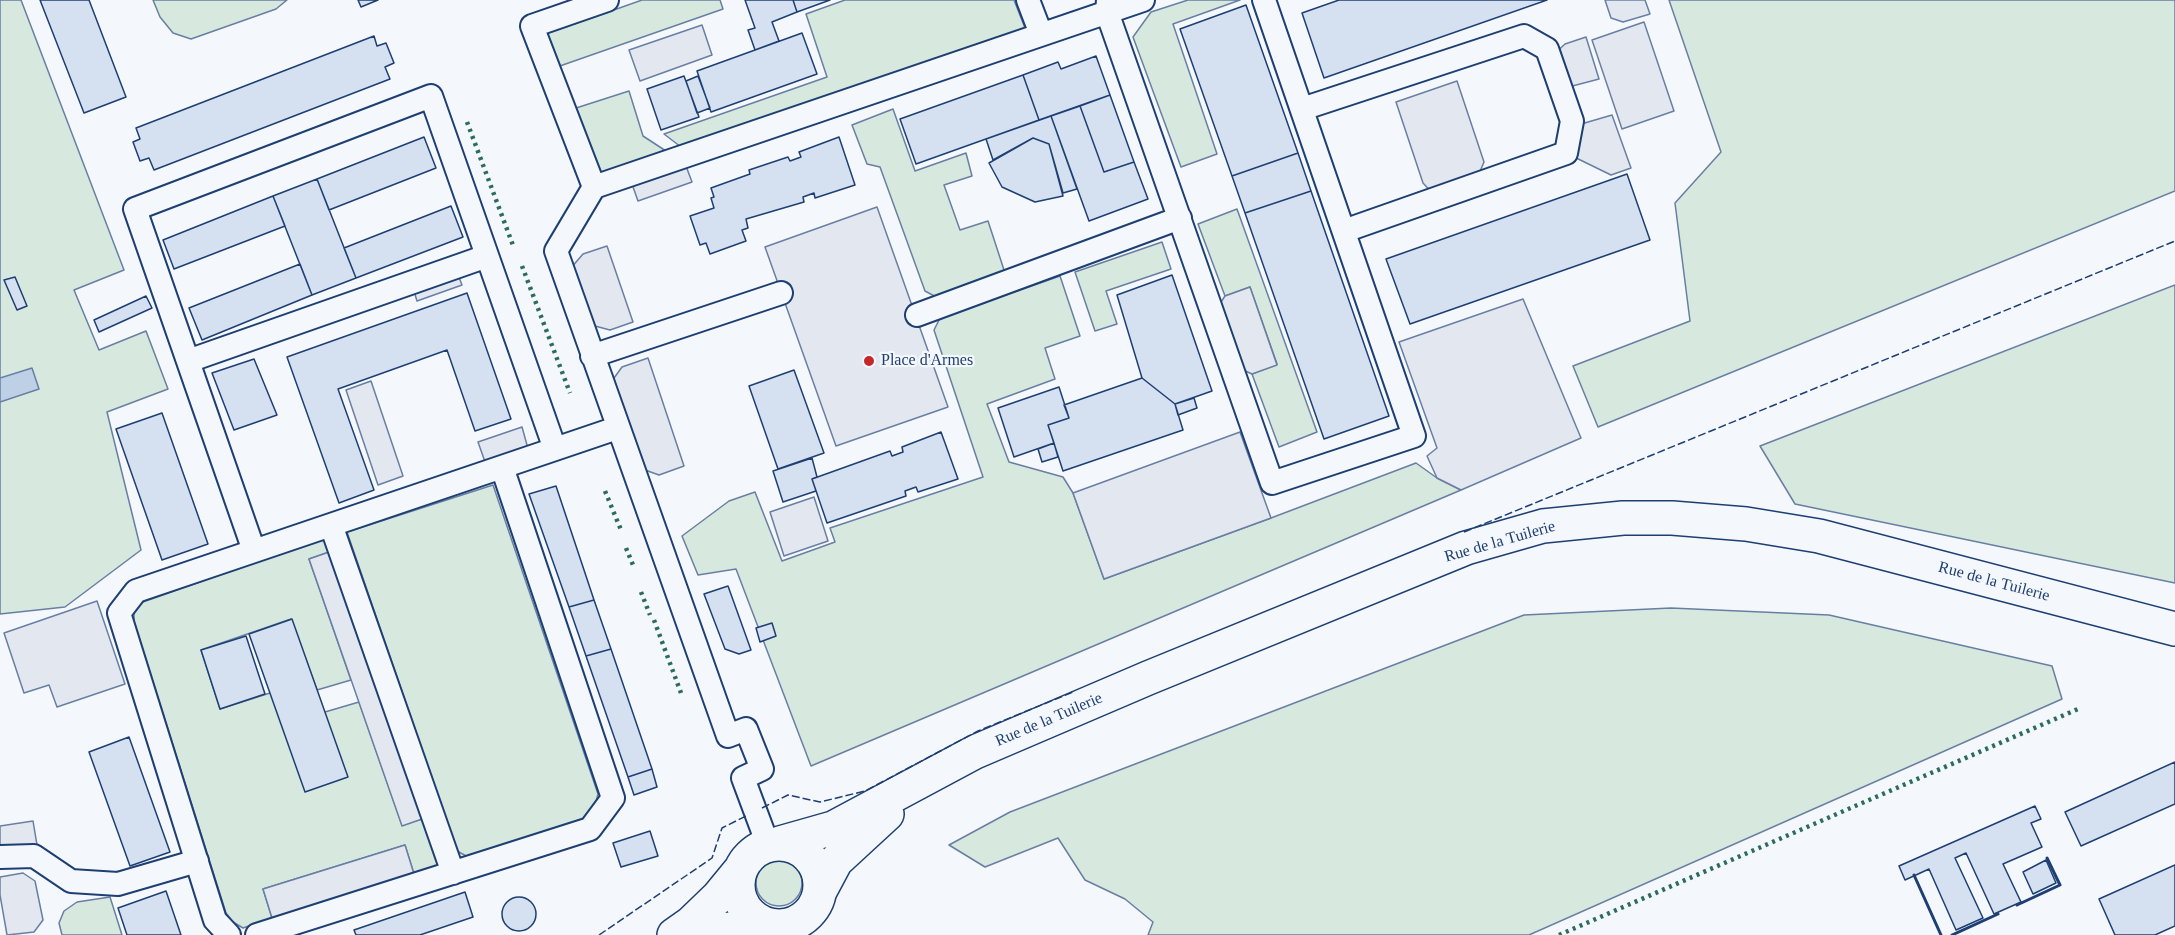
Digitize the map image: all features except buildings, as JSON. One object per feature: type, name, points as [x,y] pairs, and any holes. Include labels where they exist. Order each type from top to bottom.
[{"type":"street","points":[[594,187],[532,26],[607,0]]},
{"type":"street","points":[[1028,0],[1041,34]]},
{"type":"street","points":[[774,844],[743,778],[762,769],[746,729],[728,736],[556,251],[594,187],[1041,34],[1108,6],[1143,0]]},
{"type":"street","points":[[1108,6],[1272,483],[1414,436],[1264,0]]},
{"type":"street","points":[[1302,109],[1524,36],[1547,49],[1569,110],[1572,121],[1566,153],[1344,231]]},
{"type":"street","points":[[254,551],[135,209],[431,96],[555,449]]},
{"type":"street","points":[[917,315],[1179,218]]},
{"type":"street","points":[[188,361],[487,256]]},
{"type":"street","points":[[592,356],[781,293]]},
{"type":"street","points":[[229,935],[215,920],[119,613],[136,591],[617,428]]},
{"type":"street","points":[[257,935],[591,829],[613,798],[502,467]]},
{"type":"street","name":"Rue de la Tuilerie","points":[[774,844],[833,828],[975,752],[1148,678],[1466,548],[1544,526],[1623,518],[1672,518],[1746,524],[1819,536],[2175,629]]},
{"type":"street","points":[[331,525],[453,873]]},
{"type":"street","name":"Rue de la Tuilerie","points":[[820,891],[836,861],[928,777]]},
{"type":"street","points":[[674,935],[691,923],[718,897],[747,858],[757,850],[774,844],[792,845],[812,860],[820,880],[820,891],[811,911],[785,928],[715,931],[704,935]]},
{"type":"street","points":[[0,857],[34,856],[71,881],[118,884],[197,861]]},
{"type":"street","points":[[741,869],[738,893],[743,906],[753,917],[785,928]]},
{"type":"shaded area","points":[[0,0],[21,0],[124,270],[74,290],[99,350],[146,331],[168,389],[107,412],[141,550],[65,607],[0,614]]},
{"type":"shaded area","points":[[153,0],[287,0],[276,9],[191,39],[173,33],[160,17]]},
{"type":"shaded area","points":[[642,0],[720,0],[723,9],[557,67],[546,34]]},
{"type":"shaded area","points":[[845,0],[1014,0],[1025,28],[681,147],[664,134],[827,77],[806,14]]},
{"type":"shaded area","points":[[1188,0],[1240,0],[1173,24],[1217,154],[1181,167],[1133,37],[1151,12]]},
{"type":"shaded area","points":[[1605,0],[1645,0],[1650,14],[1623,22],[1611,18]]},
{"type":"shaded area","points":[[1669,0],[2175,0],[2175,191],[1598,427],[1573,366],[1690,321],[1675,203],[1721,152]]},
{"type":"shaded area","points":[[1644,22],[1674,111],[1622,129],[1592,40]]},
{"type":"shaded area","points":[[702,25],[712,55],[640,81],[629,50]]},
{"type":"shaded area","points":[[1586,37],[1599,79],[1561,89],[1550,58],[1565,44]]},
{"type":"shaded area","points":[[1457,81],[1484,162],[1474,185],[1437,198],[1423,183],[1396,102]]},
{"type":"shaded area","points":[[629,91],[643,136],[669,153],[598,176],[573,109]]},
{"type":"shaded area","points":[[893,109],[915,171],[966,153],[972,176],[944,185],[960,230],[988,221],[1005,273],[938,298],[925,291],[880,167],[867,164],[852,125]]},
{"type":"shaded area","points":[[1612,115],[1631,168],[1611,175],[1566,153],[1571,127]]},
{"type":"shaded area","points":[[686,166],[692,182],[638,201],[632,184]]},
{"type":"shaded area","name":"Place d'Armes","points":[[877,207],[948,407],[836,446],[765,247]]},
{"type":"shaded area","points":[[1237,209],[1317,432],[1279,447],[1252,374],[1277,364],[1250,287],[1225,296],[1198,224]]},
{"type":"shaded area","points":[[1162,242],[1171,269],[1106,291],[1117,324],[1095,331],[1075,272]]},
{"type":"shaded area","points":[[607,246],[633,322],[610,330],[580,322],[564,276],[583,254]]},
{"type":"shaded area","points":[[457,272],[462,285],[417,301],[413,288]]},
{"type":"shaded area","points":[[1060,276],[1080,336],[1045,348],[1055,379],[987,404],[1009,462],[1063,477],[1073,493],[1104,579],[1416,463],[1437,478],[1461,490],[811,766],[736,569],[698,575],[682,536],[729,501],[755,492],[782,561],[835,542],[830,528],[983,477],[934,330],[940,318]]},
{"type":"shaded area","points":[[2175,285],[2175,583],[1795,504],[1760,446]]},
{"type":"shaded area","points":[[1250,287],[1277,365],[1252,374],[1230,364],[1213,314],[1225,296]]},
{"type":"shaded area","points":[[1523,299],[1581,438],[1461,490],[1437,478],[1427,456],[1437,448],[1399,342]]},
{"type":"shaded area","points":[[648,358],[684,466],[659,475],[631,465],[604,392],[622,367]]},
{"type":"shaded area","points":[[371,381],[403,476],[378,485],[346,390]]},
{"type":"shaded area","points":[[522,427],[527,445],[523,460],[492,470],[484,459],[478,442]]},
{"type":"shaded area","points":[[1240,432],[1271,518],[1104,579],[1073,493]]},
{"type":"shaded area","points":[[493,485],[598,794],[594,809],[582,819],[468,857],[457,851],[347,532]]},
{"type":"shaded area","points":[[814,497],[828,541],[784,556],[770,512]]},
{"type":"shaded area","points":[[327,537],[332,551],[309,559],[351,680],[317,690],[291,619],[201,650],[220,709],[270,693],[325,712],[359,702],[402,825],[425,818],[441,865],[414,874],[405,845],[263,889],[272,918],[243,928],[233,922],[226,913],[134,622],[134,610],[143,602]]},
{"type":"shaded area","points":[[332,551],[425,818],[402,826],[309,559]]},
{"type":"shaded area","points":[[97,601],[125,684],[57,707],[49,685],[24,693],[4,633]]},
{"type":"shaded area","points":[[1671,608],[1829,615],[2052,666],[2062,699],[1529,935],[1148,935],[1153,922],[1125,899],[1085,880],[1058,838],[985,867],[949,845],[1010,812],[1524,615]]},
{"type":"shaded area","points":[[33,821],[37,845],[21,857],[0,857],[0,826]]},
{"type":"shaded area","points":[[405,845],[414,874],[272,918],[263,889]]},
{"type":"shaded area","points":[[779,860],[795,867],[802,883],[795,899],[779,906],[763,899],[756,883],[763,867]]},
{"type":"shaded area","points":[[23,873],[35,881],[43,920],[34,932],[7,935],[0,895],[0,877]]},
{"type":"shaded area","points":[[110,897],[122,935],[62,935],[59,923],[64,911],[77,902]]},
{"type":"water","points":[[32,368],[39,389],[0,402],[0,378]]},
{"type":"hedge","points":[[467,122],[514,248]]},
{"type":"hedge","points":[[522,266],[570,393]]},
{"type":"hedge","points":[[605,491],[621,530]]},
{"type":"hedge","points":[[626,548],[633,565]]},
{"type":"hedge","points":[[641,592],[650,615]]},
{"type":"hedge","points":[[654,620],[681,693]]},
{"type":"hedge","points":[[1559,935],[2078,709]]},
{"type":"fence","points":[[1464,532],[2175,241]]},
{"type":"fence","points":[[762,808],[788,795],[820,802],[865,791],[978,731],[1073,692]]},
{"type":"fence","points":[[599,935],[712,858],[722,828],[748,815]]},
{"type":"wall","points":[[2017,905],[2060,885],[2047,858]]},
{"type":"wall","points":[[1914,875],[1941,935]]},
{"type":"wall","points":[[1952,935],[1998,914]]},
{"type":"place","name":"Place d'Armes","points":[[869,361]]}]
